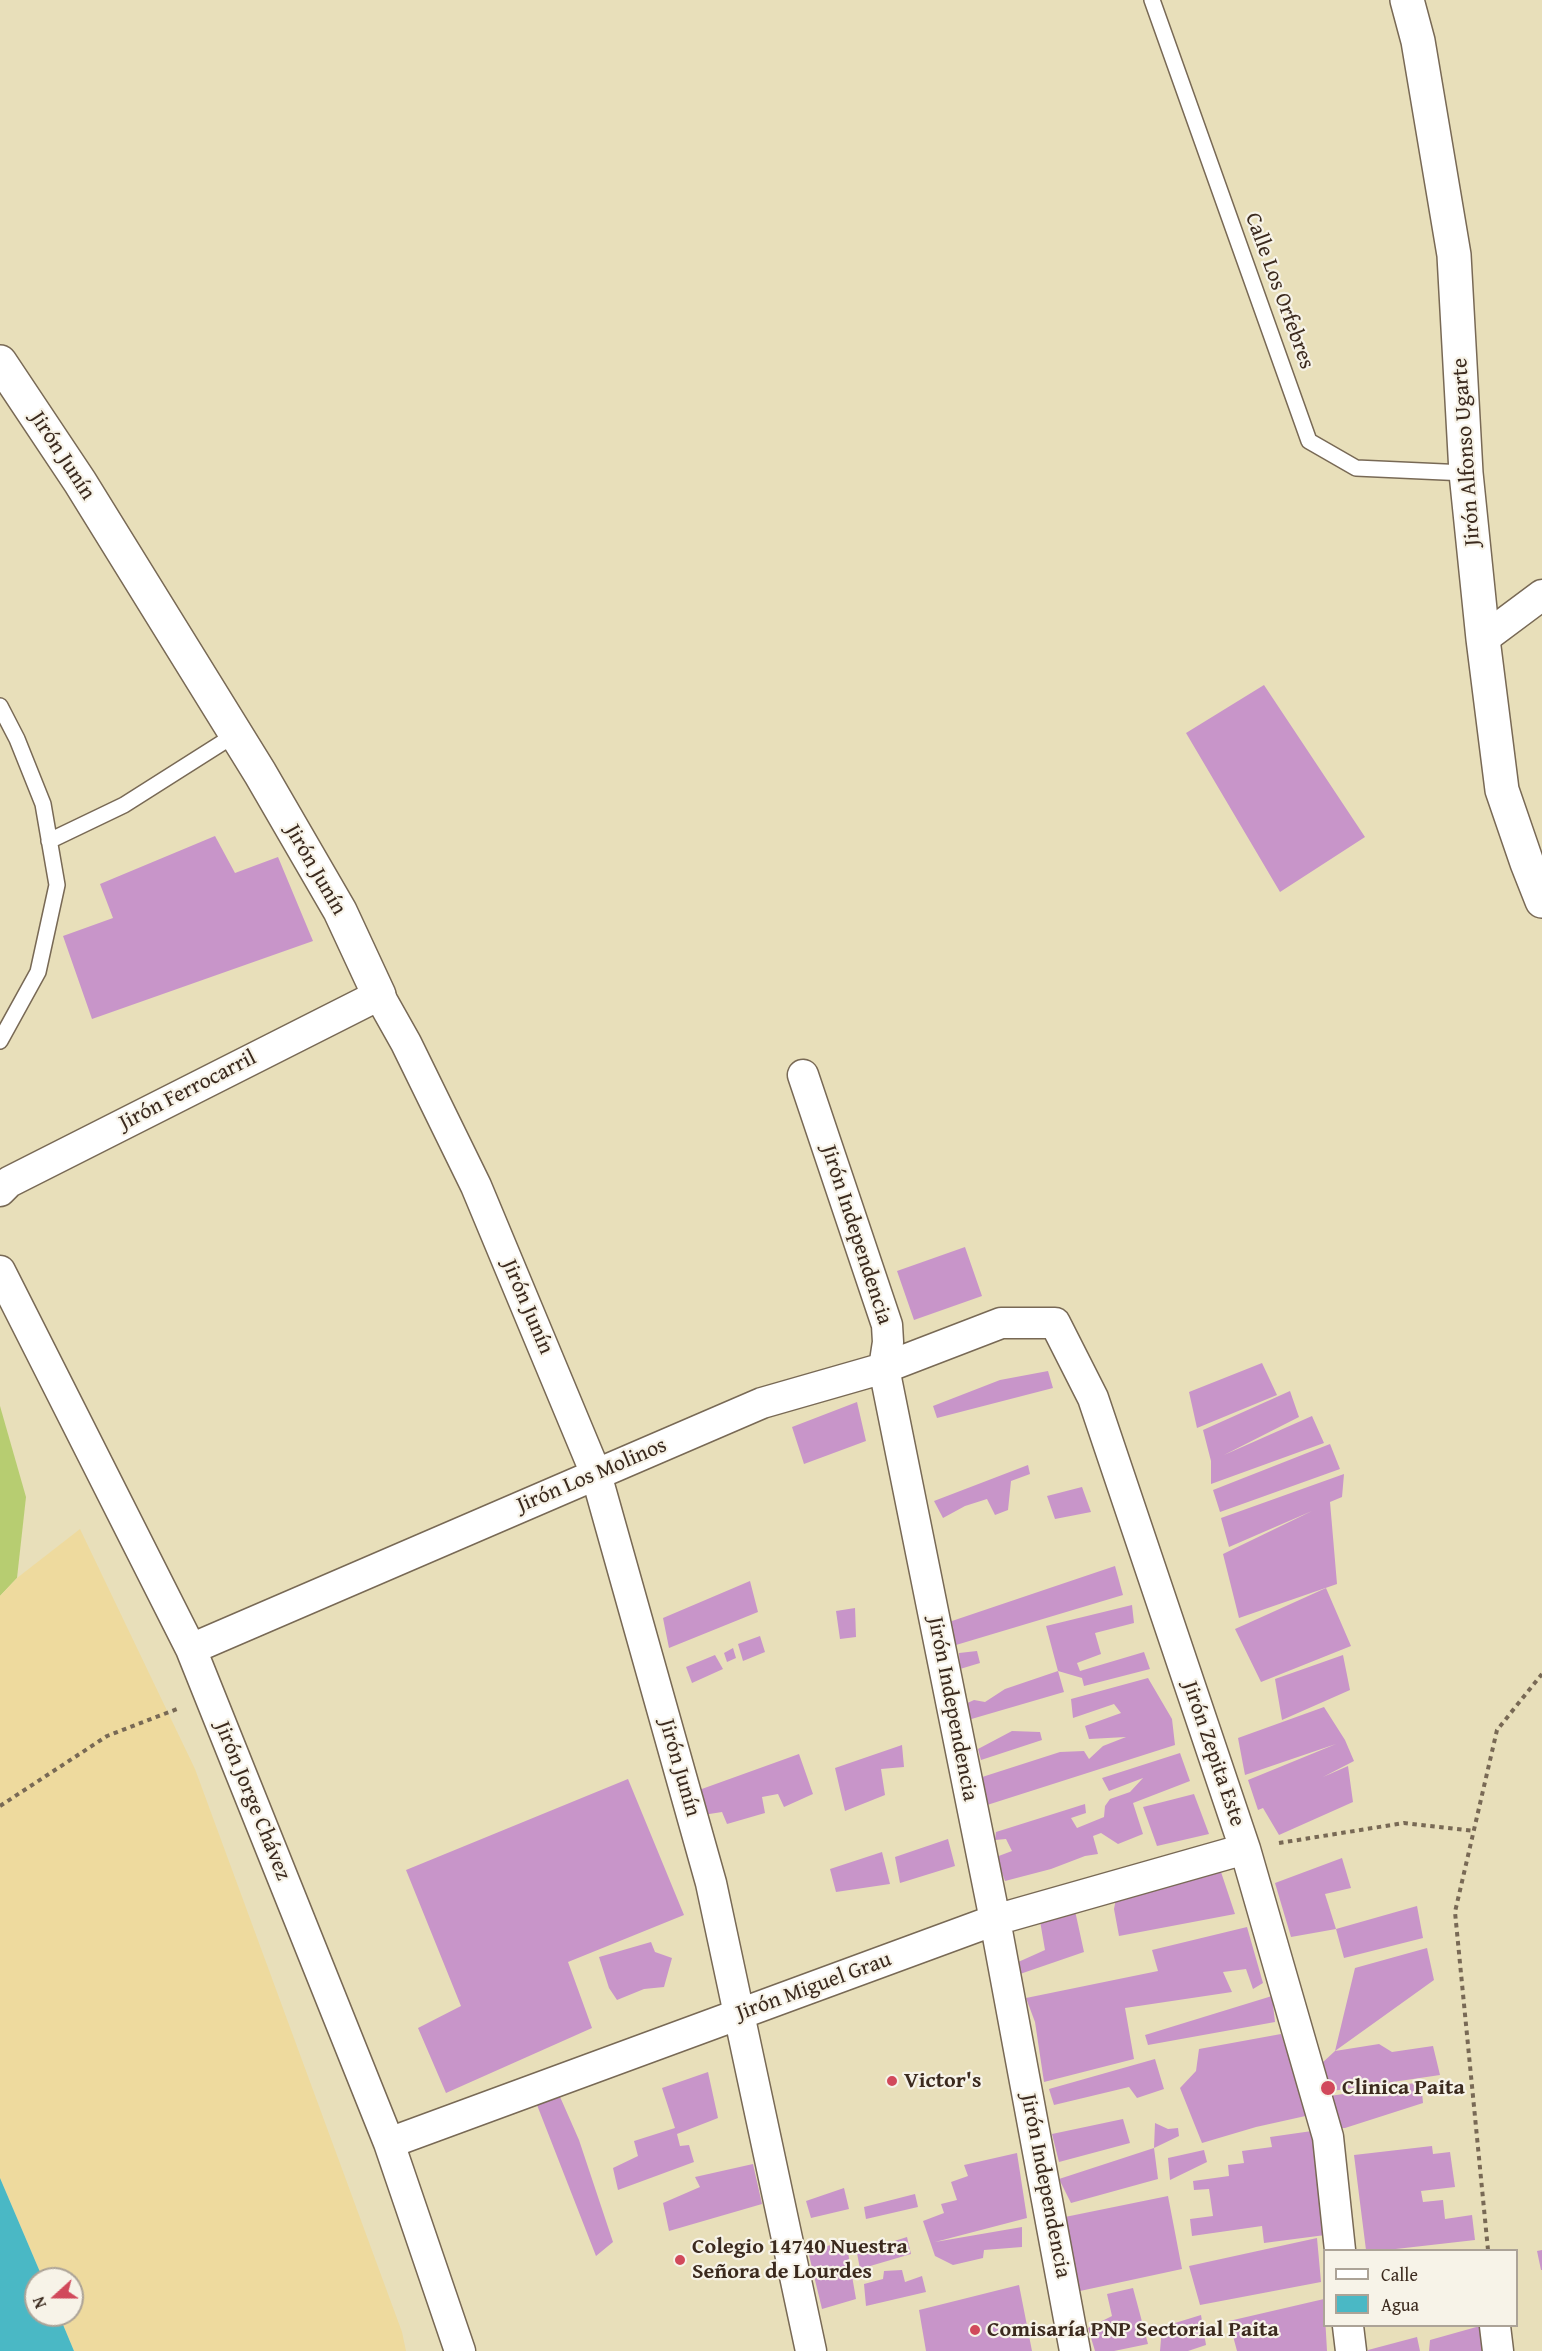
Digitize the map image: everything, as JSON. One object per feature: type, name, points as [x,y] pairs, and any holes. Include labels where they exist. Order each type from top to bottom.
[{"type":"main road","name":"Jirón Alfonso Ugarte","points":[[1407,0],[1418,41],[1454,255],[1466,473],[1483,639],[1502,790],[1542,901]]},
{"type":"main road","name":"Jirón Junín","points":[[0,362],[80,482],[236,734],[340,911],[379,995]]},
{"type":"street","points":[[1483,639],[1542,595]]},
{"type":"street","name":"Jirón Ferrocarril","points":[[0,1191],[9,1182],[379,995]]},
{"type":"street","name":"Jirón Junín","points":[[379,995],[406,1043],[476,1186],[596,1474],[711,1883],[811,2351]]},
{"type":"street","name":"Jirón Independencia","points":[[803,1076],[887,1325],[888,1342],[884,1368],[995,1920],[1076,2351]]},
{"type":"street","name":"Jirón Jorge Chávez","points":[[0,1271],[191,1649],[389,2143],[460,2351]]},
{"type":"street","name":"Jirón Los Molinos","points":[[191,1649],[762,1403],[884,1368],[1001,1323]]},
{"type":"street","name":"Jirón Zepita Este","points":[[1001,1323],[1055,1323],[1093,1398],[1245,1848],[1328,2137],[1340,2249]]},
{"type":"street","name":"Jirón Miguel Grau","points":[[389,2143],[995,1920],[1245,1848]]},
{"type":"street","points":[[1348,2327],[1350,2351]]},
{"type":"street","points":[[1495,2327],[1498,2351]]},
{"type":"lane","name":"Calle Los Orfebres","points":[[1152,0],[1309,441],[1356,468],[1466,473]]},
{"type":"lane","points":[[0,706],[17,739],[43,804],[57,885],[38,972],[0,1041]]},
{"type":"lane","points":[[49,841],[124,805],[236,734]]},
{"type":"path","points":[[1488,2249],[1455,1912],[1497,1730],[1542,1674]]},
{"type":"path","points":[[0,1806],[107,1736],[210,1696]]},
{"type":"path","points":[[1245,1848],[1404,1823],[1474,1831]]},
{"type":"green space","points":[[0,1406],[26,1497],[17,1578],[0,1596]]},
{"type":"sand","points":[[80,1529],[195,1769],[402,2332],[406,2351],[74,2351],[64,2327],[84,2327],[84,2267],[38,2267],[0,2178],[0,1596],[17,1578]]},
{"type":"water","points":[[0,2178],[38,2267],[24,2267],[24,2327],[64,2327],[74,2351],[0,2351]]},
{"type":"building","points":[[1264,685],[1365,837],[1280,892],[1186,733]]},
{"type":"building","points":[[215,836],[235,873],[278,857],[313,941],[92,1019],[63,936],[113,918],[100,884]]},
{"type":"building","points":[[965,1247],[982,1296],[914,1320],[897,1271]]},
{"type":"building","points":[[1262,1363],[1277,1395],[1197,1428],[1189,1392]]},
{"type":"building","points":[[1048,1371],[1053,1388],[937,1418],[933,1406],[1000,1380]]},
{"type":"building","points":[[1290,1391],[1299,1417],[1224,1455],[1312,1416],[1324,1443],[1211,1484],[1211,1461],[1203,1430]]},
{"type":"building","points":[[857,1402],[866,1441],[804,1464],[792,1427]]},
{"type":"building","points":[[1330,1444],[1340,1469],[1220,1512],[1213,1490]]},
{"type":"building","points":[[1028,1465],[1030,1474],[1011,1481],[1008,1510],[995,1515],[987,1499],[965,1506],[943,1518],[934,1501]]},
{"type":"building","points":[[1344,1474],[1342,1497],[1330,1502],[1337,1584],[1239,1618],[1223,1554],[1312,1511],[1229,1547],[1221,1518]]},
{"type":"building","points":[[1082,1487],[1091,1512],[1055,1519],[1047,1496]]},
{"type":"building","points":[[1115,1566],[1123,1595],[956,1645],[949,1622]]},
{"type":"building","points":[[750,1581],[758,1612],[669,1648],[663,1618]]},
{"type":"building","points":[[1326,1588],[1351,1646],[1261,1682],[1235,1629]]},
{"type":"building","points":[[1132,1605],[1134,1623],[1095,1633],[1101,1654],[1077,1663],[1080,1671],[1144,1652],[1150,1669],[1084,1686],[1082,1678],[1058,1671],[1046,1626]]},
{"type":"building","points":[[855,1608],[856,1637],[840,1639],[836,1611]]},
{"type":"building","points":[[760,1636],[765,1652],[743,1661],[738,1644]]},
{"type":"building","points":[[733,1648],[736,1658],[727,1662],[724,1653]]},
{"type":"building","points":[[977,1651],[980,1663],[960,1669],[959,1653]]},
{"type":"building","points":[[715,1655],[723,1669],[692,1683],[686,1667]]},
{"type":"building","points":[[1343,1655],[1350,1690],[1282,1720],[1275,1679]]},
{"type":"building","points":[[1058,1671],[1064,1692],[968,1720],[963,1705],[974,1700],[985,1702],[1005,1689]]},
{"type":"building","points":[[1148,1678],[1172,1719],[1175,1745],[984,1806],[976,1779],[1060,1752],[1084,1751],[1089,1759],[1103,1746],[1126,1737],[1089,1739],[1085,1726],[1121,1713],[1114,1704],[1073,1718],[1071,1699]]},
{"type":"building","points":[[1324,1707],[1345,1740],[1354,1761],[1323,1777],[1348,1766],[1353,1802],[1279,1835],[1263,1808],[1258,1810],[1248,1780],[1336,1744],[1245,1775],[1238,1738]]},
{"type":"building","points":[[1012,1731],[1040,1732],[1042,1740],[981,1760],[978,1749]]},
{"type":"building","points":[[902,1745],[904,1767],[881,1769],[885,1795],[845,1811],[835,1768]]},
{"type":"building","points":[[1180,1753],[1190,1781],[1133,1803],[1143,1834],[1118,1844],[1101,1833],[1093,1836],[1098,1854],[1005,1881],[996,1857],[1012,1851],[1006,1839],[995,1840],[996,1832],[1085,1804],[1086,1813],[1071,1818],[1077,1828],[1104,1817],[1105,1806],[1110,1799],[1130,1792],[1143,1778],[1109,1791],[1102,1778]]},
{"type":"building","points":[[799,1754],[813,1794],[784,1807],[778,1794],[762,1797],[765,1813],[727,1824],[722,1812],[703,1815],[699,1790]]},
{"type":"building","points":[[628,1779],[684,1915],[568,1962],[592,2028],[446,2093],[418,2028],[461,2006],[406,1870]]},
{"type":"building","points":[[1194,1794],[1209,1834],[1157,1846],[1143,1807]]},
{"type":"building","points":[[948,1839],[955,1866],[900,1883],[895,1857]]},
{"type":"building","points":[[882,1852],[890,1884],[836,1892],[830,1869]]},
{"type":"building","points":[[1342,1858],[1351,1888],[1325,1894],[1336,1929],[1291,1937],[1275,1883]]},
{"type":"building","points":[[1218,1863],[1235,1914],[1119,1936],[1114,1909],[1117,1893]]},
{"type":"building","points":[[1074,1906],[1084,1952],[1020,1974],[1016,1963],[1045,1950],[1039,1915]]},
{"type":"building","points":[[1417,1906],[1423,1938],[1344,1958],[1336,1929]]},
{"type":"building","points":[[1247,1927],[1263,1983],[1253,1989],[1246,1969],[1223,1972],[1232,1992],[1125,2008],[1134,2059],[1044,2082],[1035,2022],[1026,1998],[1158,1971],[1152,1950]]},
{"type":"building","points":[[651,1942],[655,1952],[672,1958],[664,1987],[644,1989],[617,2000],[609,1988],[599,1957]]},
{"type":"building","points":[[1427,1948],[1434,1980],[1335,2051],[1355,1968]]},
{"type":"building","points":[[1272,1996],[1275,2022],[1148,2045],[1145,2035]]},
{"type":"building","points":[[1281,2034],[1310,2115],[1256,2127],[1202,2143],[1180,2088],[1196,2071],[1199,2049]]},
{"type":"building","points":[[1379,2044],[1392,2052],[1433,2046],[1440,2075],[1332,2091],[1322,2063],[1335,2051]]},
{"type":"building","points":[[1155,2059],[1164,2089],[1137,2098],[1129,2087],[1054,2105],[1049,2089]]},
{"type":"building","points":[[708,2072],[718,2118],[677,2134],[680,2146],[689,2145],[694,2162],[618,2190],[613,2168],[638,2156],[634,2141],[675,2128],[662,2088]]},
{"type":"building","points":[[1421,2082],[1423,2103],[1345,2128],[1336,2128],[1330,2096]]},
{"type":"building","points":[[557,2090],[579,2140],[613,2242],[596,2256],[537,2105]]},
{"type":"building","points":[[1123,2119],[1130,2143],[1059,2162],[1052,2134]]},
{"type":"building","points":[[1155,2123],[1168,2129],[1178,2128],[1179,2136],[1154,2148]]},
{"type":"building","points":[[1319,2130],[1333,2234],[1264,2243],[1262,2226],[1192,2236],[1190,2219],[1213,2216],[1209,2189],[1194,2190],[1193,2181],[1229,2176],[1228,2165],[1244,2163],[1242,2151],[1272,2147],[1270,2137]]},
{"type":"building","points":[[1432,2146],[1433,2154],[1450,2152],[1455,2187],[1421,2191],[1423,2202],[1443,2200],[1445,2219],[1472,2215],[1475,2240],[1396,2249],[1366,2249],[1354,2155]]},
{"type":"building","points":[[1154,2148],[1158,2179],[1071,2203],[1059,2179]]},
{"type":"building","points":[[1204,2150],[1207,2162],[1170,2180],[1168,2158]]},
{"type":"building","points":[[1017,2153],[1027,2218],[935,2242],[1022,2227],[1022,2247],[984,2250],[983,2258],[953,2265],[935,2256],[923,2221],[944,2213],[941,2204],[957,2200],[951,2182],[968,2176],[964,2165]]},
{"type":"building","points":[[753,2164],[762,2204],[669,2231],[663,2203],[700,2187],[695,2177]]},
{"type":"building","points":[[844,2188],[849,2209],[811,2218],[806,2201]]},
{"type":"building","points":[[915,2194],[918,2207],[866,2219],[864,2207]]},
{"type":"building","points":[[1168,2196],[1182,2269],[1080,2291],[1065,2217]]},
{"type":"building","points":[[907,2237],[911,2254],[860,2269],[857,2253]]},
{"type":"building","points":[[1317,2238],[1321,2282],[1200,2305],[1189,2266]]},
{"type":"building","points":[[846,2241],[856,2299],[822,2309],[808,2251]]},
{"type":"building","points":[[1542,2250],[1542,2270],[1541,2270],[1537,2251]]},
{"type":"building","points":[[902,2270],[905,2282],[922,2276],[926,2292],[866,2306],[864,2284],[883,2279],[884,2271]]},
{"type":"building","name":"Comisaría PNP Sectorial Paita","points":[[1019,2285],[1032,2351],[926,2351],[919,2310]]},
{"type":"building","points":[[1133,2288],[1148,2344],[1114,2351],[1095,2351],[1088,2328],[1112,2316],[1107,2294]]},
{"type":"building","points":[[1323,2299],[1323,2327],[1326,2327],[1327,2351],[1237,2351],[1229,2321]]},
{"type":"building","points":[[1201,2315],[1206,2345],[1188,2351],[1160,2351],[1162,2327]]},
{"type":"building","points":[[1476,2327],[1486,2327],[1490,2351],[1429,2351],[1430,2340]]},
{"type":"building","points":[[1417,2337],[1420,2351],[1368,2351],[1368,2350]]},
{"type":"place","name":"Victor's","points":[[892,2081]]},
{"type":"place","name":"Clinica Paita","points":[[1328,2088]]},
{"type":"place","name":"Colegio 14740 Nuestra Señora de Lourdes","points":[[680,2260]]},
{"type":"place","name":"Comisaría PNP Sectorial Paita","points":[[975,2330]]}]
